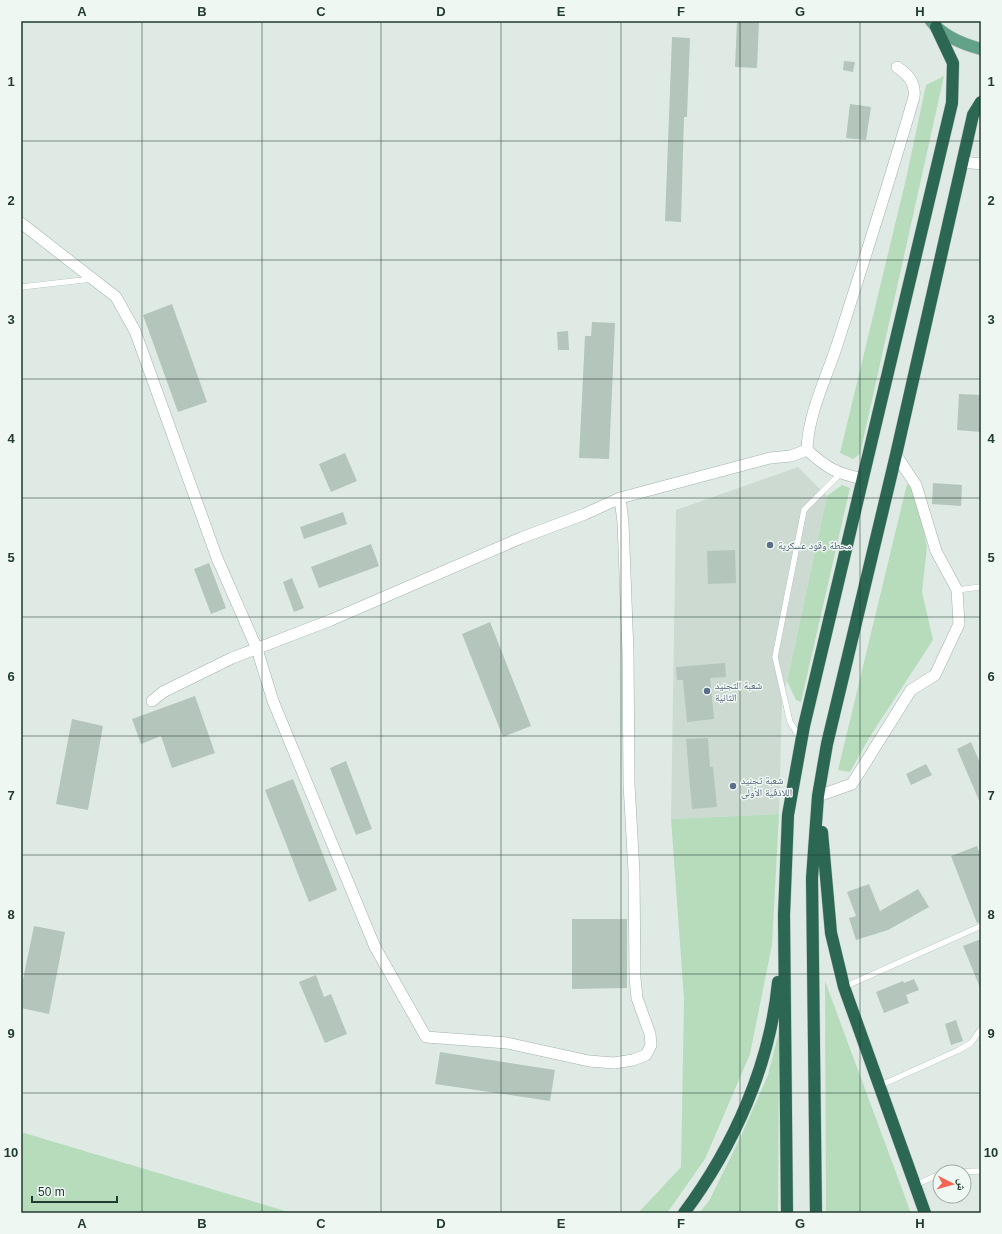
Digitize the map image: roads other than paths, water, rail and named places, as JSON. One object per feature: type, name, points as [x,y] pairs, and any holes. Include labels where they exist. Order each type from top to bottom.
[{"type":"highway","points":[[684,1213],[720,1158],[740,1121],[755,1082],[776,1005],[784,915],[788,815],[802,740],[952,103],[953,64],[933,24]]},
{"type":"highway","points":[[816,1213],[812,878],[818,796],[827,744],[896,455],[973,115],[981,102]]},
{"type":"highway","points":[[818,796],[831,933],[844,987],[924,1213]]},
{"type":"highway","points":[[784,915],[787,1213]]},
{"type":"main road","points":[[933,24],[951,38],[968,46],[981,49]]},
{"type":"street","points":[[807,450],[811,420],[837,346],[914,97],[915,91],[912,82],[906,73],[897,67]]},
{"type":"street","points":[[963,162],[981,164]]},
{"type":"street","points":[[21,223],[94,278],[116,297],[135,331],[217,558],[257,649],[272,701],[375,947],[426,1037],[507,1043],[589,1061],[614,1063],[634,1060],[646,1055],[651,1045],[650,1034],[637,998],[634,872],[628,784],[628,653],[623,522],[620,498]]},
{"type":"street","points":[[807,450],[825,466],[840,474],[863,479]]},
{"type":"street","points":[[152,701],[164,692],[232,658],[331,620],[521,538],[585,514],[620,498],[770,458],[791,456],[807,450]]},
{"type":"street","points":[[818,796],[852,784],[910,690],[935,674],[959,624],[957,590],[936,551],[916,485],[896,455]]},
{"type":"lane","points":[[21,287],[94,278]]},
{"type":"lane","points":[[802,740],[790,722],[775,656],[804,510],[840,474]]},
{"type":"lane","points":[[957,590],[981,587]]},
{"type":"lane","points":[[844,987],[981,926]]},
{"type":"lane","points":[[879,1086],[959,1050],[971,1043],[981,1029]]},
{"type":"lane","points":[[914,1185],[932,1177]]},
{"type":"place","name":"محطة وقود عسكرية","points":[[770,545]]},
{"type":"place","name":"شعبة التجنيد الثانية","points":[[707,691]]},
{"type":"place","name":"شعبة تجنيد اللاذقية الأولى","points":[[733,786]]}]
